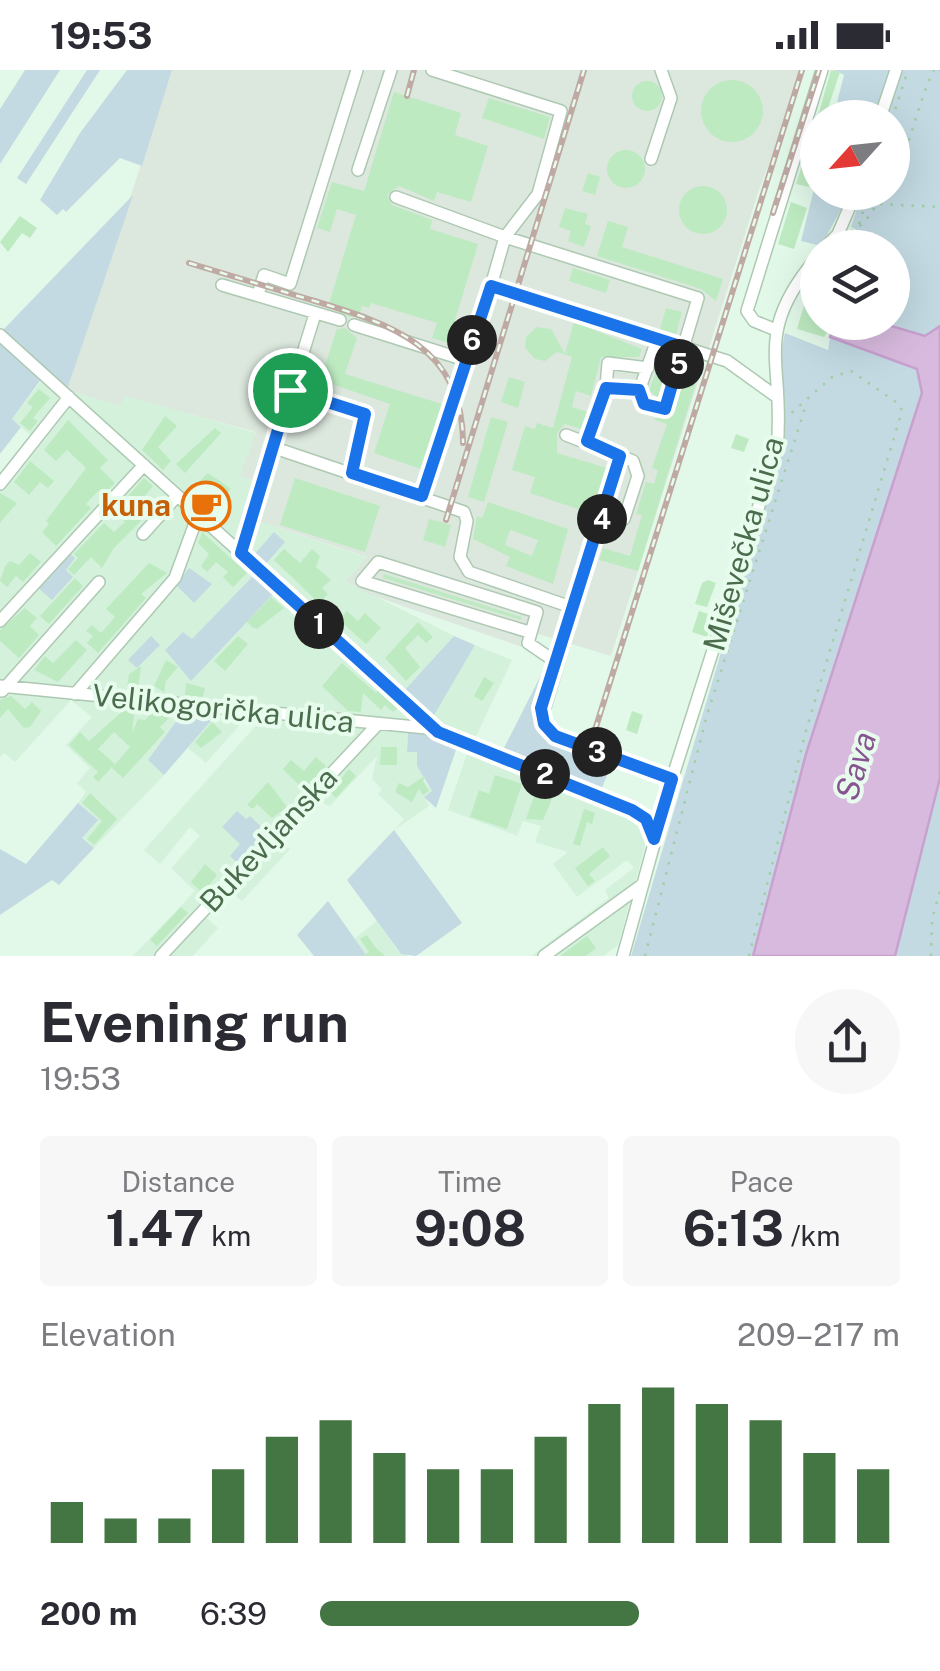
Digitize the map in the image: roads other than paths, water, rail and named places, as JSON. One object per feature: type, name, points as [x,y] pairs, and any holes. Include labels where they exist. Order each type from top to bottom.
[{"type":"street","points":[[258,294],[264,274],[290,284],[356,70]]},
{"type":"street","points":[[358,170],[392,70]]},
{"type":"street","points":[[422,496],[506,237],[538,194],[561,111],[432,70]]},
{"type":"street","points":[[473,83],[478,70]]},
{"type":"street","points":[[652,160],[671,98],[661,70]]},
{"type":"street","points":[[776,330],[754,321],[748,311],[822,70]]},
{"type":"street","points":[[886,100],[896,70]]},
{"type":"street","points":[[396,197],[506,237],[698,298],[665,409],[644,404],[639,390],[657,340]]},
{"type":"street","name":"Miševečka ulica","points":[[623,956],[672,779],[773,464],[779,424],[772,355],[776,330],[800,276]]},
{"type":"street","points":[[222,285],[340,320]]},
{"type":"street","points":[[491,286],[740,368],[777,397]]},
{"type":"street","points":[[241,553],[315,314]]},
{"type":"street","points":[[354,324],[465,360]]},
{"type":"street","points":[[0,335],[438,732]]},
{"type":"street","points":[[587,441],[606,388],[608,363],[648,368]]},
{"type":"street","points":[[606,388],[639,390]]},
{"type":"street","points":[[290,390],[365,414],[352,473]]},
{"type":"street","points":[[0,484],[69,396]]},
{"type":"street","points":[[566,435],[638,466],[624,520],[597,536]]},
{"type":"street","points":[[272,447],[422,496],[467,516],[460,557],[469,572],[574,608]]},
{"type":"street","points":[[620,456],[541,708],[549,730],[566,741],[672,779]]},
{"type":"street","points":[[0,621],[144,465]]},
{"type":"street","points":[[143,534],[177,496]]},
{"type":"street","points":[[76,694],[175,578],[198,515]]},
{"type":"street","points":[[528,632],[362,580],[378,562],[537,612],[528,632],[530,648],[556,662]]},
{"type":"street","points":[[1,689],[99,582]]},
{"type":"street","name":"Velikogorička ulica","points":[[1,689],[438,732],[632,810],[646,819],[654,839]]},
{"type":"street","name":"Bukevljanska","points":[[161,956],[377,725]]},
{"type":"street","points":[[544,956],[642,885]]},
{"type":"water","name":"Sava","points":[[940,326],[940,778],[895,956],[753,956],[806,754],[922,393],[917,369],[838,340],[910,340],[910,332],[925,336]]},
{"type":"railway","points":[[407,96],[414,70]]},
{"type":"railway","points":[[446,520],[584,70]]},
{"type":"railway","points":[[595,730],[802,70]]},
{"type":"railway","points":[[773,213],[819,70]]},
{"type":"railway","points":[[189,263],[366,318],[415,343],[435,360],[450,382],[460,409],[463,443]]},
{"type":"place","name":"kuna","points":[[206,506]]}]
